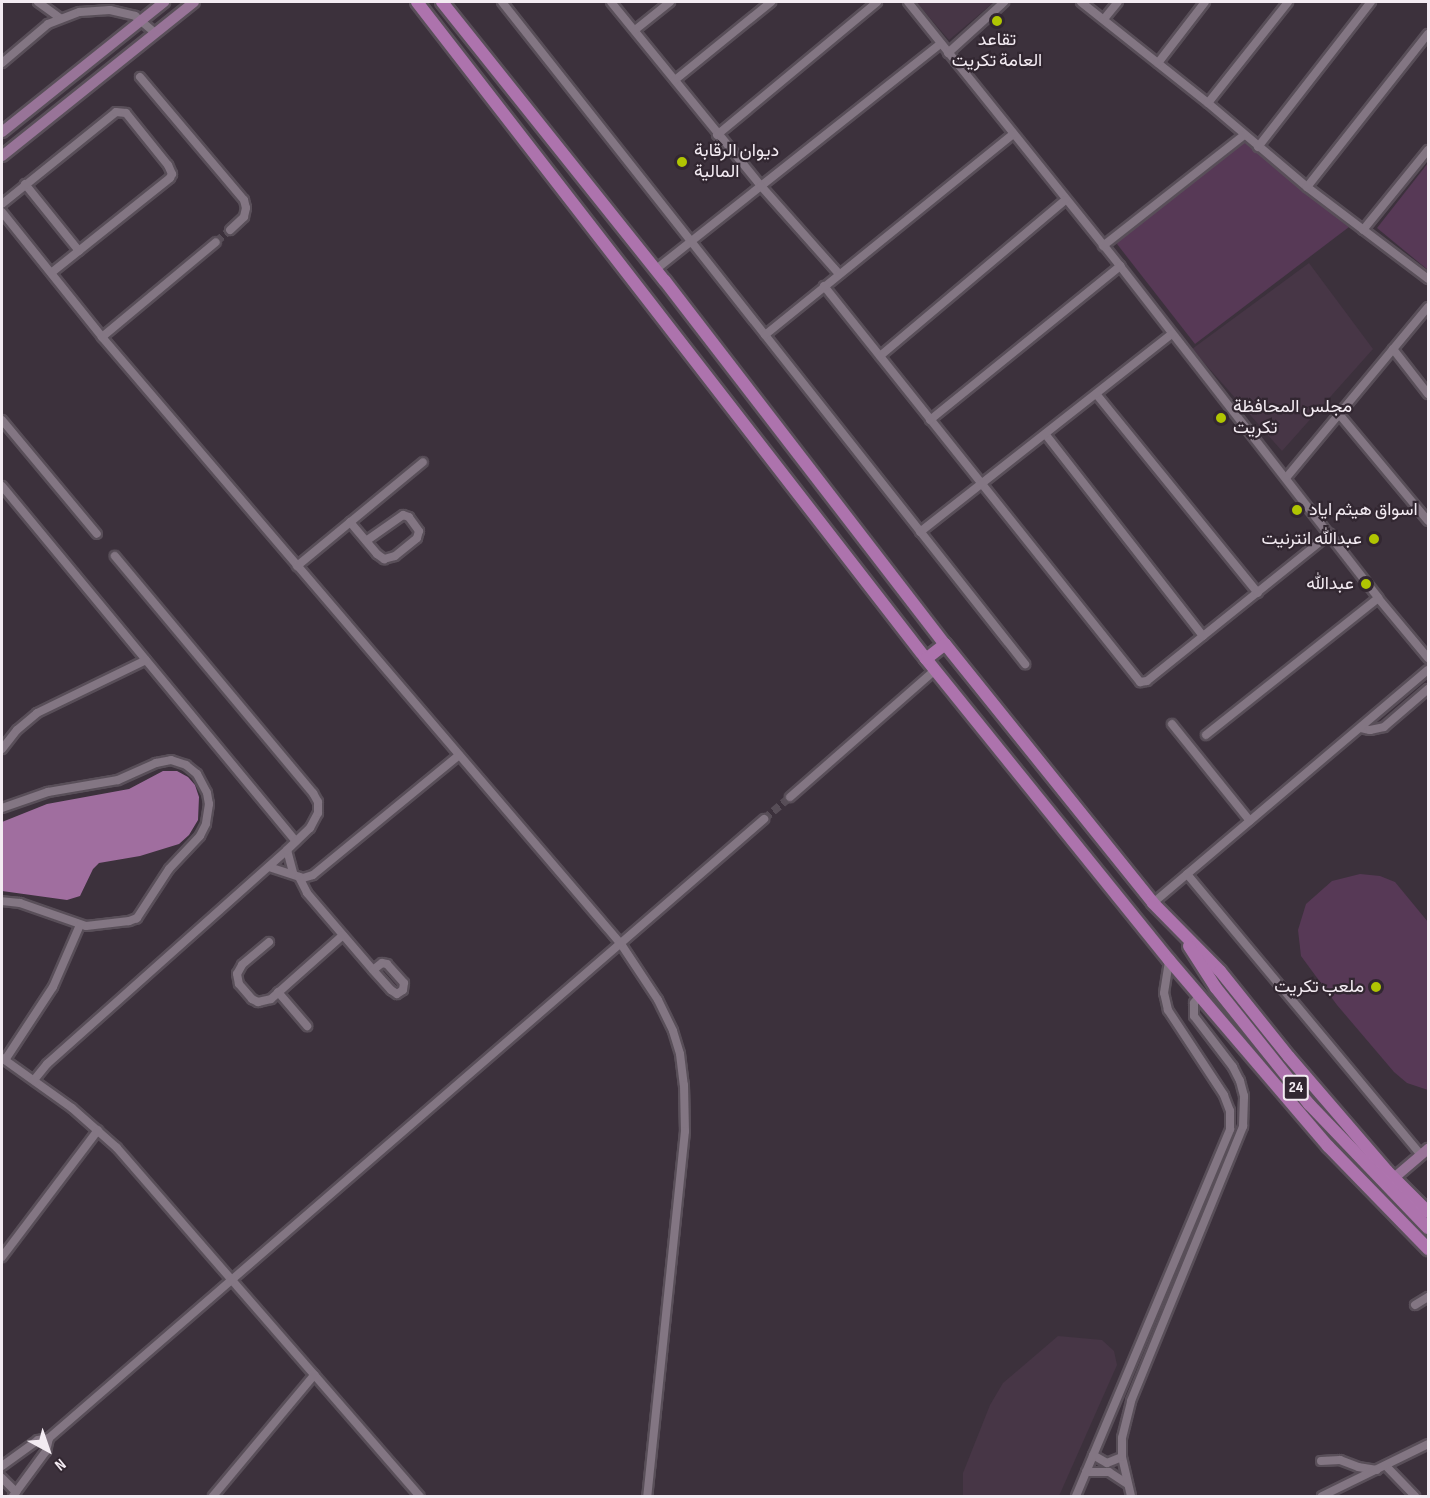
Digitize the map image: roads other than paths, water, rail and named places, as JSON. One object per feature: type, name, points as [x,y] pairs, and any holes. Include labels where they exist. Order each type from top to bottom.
[{"type":"main road","points":[[417,2],[926,659],[1169,960],[1328,1146],[1428,1249]]},
{"type":"main road","points":[[442,2],[656,270],[945,644],[1153,903],[1233,985],[1289,1057],[1394,1178],[1428,1212]]},
{"type":"main road","points":[[926,659],[945,644]]},
{"type":"main road","name":"24","points":[[1182,934],[1216,988],[1302,1095],[1363,1163],[1428,1228]]},
{"type":"street","points":[[38,2],[60,18]]},
{"type":"street","points":[[2,132],[164,2]]},
{"type":"street","points":[[2,156],[194,2]]},
{"type":"street","points":[[502,2],[1025,664]]},
{"type":"street","points":[[611,2],[717,135],[839,274]]},
{"type":"street","points":[[635,30],[670,2]]},
{"type":"street","points":[[675,80],[771,2]]},
{"type":"street","points":[[717,135],[877,2]]},
{"type":"street","points":[[908,2],[1012,135],[1120,266],[1378,598],[1428,658]]},
{"type":"street","points":[[948,53],[1004,2]]},
{"type":"street","points":[[1081,2],[1208,103],[1307,188],[1428,279]]},
{"type":"street","points":[[1104,19],[1118,2]]},
{"type":"street","points":[[1158,63],[1206,2]]},
{"type":"street","points":[[1208,103],[1288,2]]},
{"type":"street","points":[[1258,147],[1371,2]]},
{"type":"street","points":[[2,63],[37,31],[60,18],[102,6],[142,20],[156,33]]},
{"type":"street","points":[[1307,188],[1428,34]]},
{"type":"street","points":[[656,270],[940,44]]},
{"type":"street","points":[[140,77],[244,200],[246,208],[244,217],[230,230]]},
{"type":"street","points":[[54,90],[67,105]]},
{"type":"street","points":[[2,204],[116,112],[126,113],[130,117],[168,165],[172,174],[166,182],[51,273]]},
{"type":"street","points":[[765,335],[1012,135]]},
{"type":"street","points":[[1103,246],[1244,135]]},
{"type":"street","points":[[1363,230],[1428,150]]},
{"type":"street","points":[[25,184],[79,251]]},
{"type":"street","points":[[880,356],[1065,200]]},
{"type":"street","points":[[2,212],[102,337],[621,944],[658,1000],[673,1031],[680,1054],[684,1085],[684,1142],[647,1497]]},
{"type":"street","points":[[102,337],[216,242]]},
{"type":"street","points":[[930,420],[1120,266]]},
{"type":"street","points":[[824,286],[1140,682],[1147,681],[1330,534]]},
{"type":"street","points":[[1286,478],[1428,307]]},
{"type":"street","points":[[920,532],[1172,334]]},
{"type":"street","points":[[1393,349],[1428,394]]},
{"type":"street","points":[[1097,394],[1258,593]]},
{"type":"street","points":[[1339,414],[1428,521]]},
{"type":"street","points":[[2,420],[98,534]]},
{"type":"street","points":[[1046,435],[1203,636]]},
{"type":"street","points":[[297,566],[423,462]]},
{"type":"street","points":[[2,486],[296,841]]},
{"type":"street","points":[[350,522],[366,541],[379,556],[390,559],[417,538],[419,531],[409,517],[401,515],[366,541]]},
{"type":"street","points":[[34,1080],[46,1064],[269,867],[316,819],[318,802],[314,793],[115,556]]},
{"type":"street","points":[[1206,735],[1378,598]]},
{"type":"street","points":[[2,749],[17,730],[37,713],[146,660]]},
{"type":"street","points":[[790,797],[935,670]]},
{"type":"street","points":[[1153,903],[1428,670]]},
{"type":"street","points":[[1361,728],[1370,730],[1384,727],[1428,689]]},
{"type":"street","points":[[1172,724],[1250,822]]},
{"type":"street","points":[[269,867],[296,875],[313,875],[459,754]]},
{"type":"street","points":[[2,808],[48,792],[122,779],[162,761],[176,761],[186,765],[200,779],[209,804],[206,824],[200,836],[169,869],[140,915],[129,921],[80,925],[15,901],[2,901]]},
{"type":"street","points":[[2,1466],[38,1440],[49,1438],[764,819]]},
{"type":"street","points":[[287,850],[296,875],[307,893],[373,970]]},
{"type":"street","points":[[1187,874],[1424,1152],[1394,1178]]},
{"type":"street","points":[[80,925],[53,987],[3,1059],[98,1130],[420,1497]]},
{"type":"street","points":[[269,942],[242,965],[237,978],[239,984],[255,1001],[265,1002],[343,935]]},
{"type":"street","points":[[1076,1497],[1230,1129],[1230,1111],[1224,1095],[1168,1010],[1164,993],[1169,960]]},
{"type":"street","points":[[278,992],[307,1026]]},
{"type":"street","points":[[1131,1497],[1126,1483],[1122,1457],[1122,1438],[1131,1401],[1243,1126],[1245,1103],[1240,1081],[1233,1067],[1194,1016],[1193,1007],[1199,996]]},
{"type":"street","points":[[2,1257],[98,1130]]},
{"type":"street","points":[[1415,1305],[1428,1297]]},
{"type":"street","points":[[213,1497],[314,1375]]},
{"type":"street","points":[[2,1478],[15,1494],[46,1451],[49,1438]]},
{"type":"street","points":[[1322,1497],[1428,1444]]},
{"type":"street","points":[[1093,1455],[1107,1463],[1122,1457]]},
{"type":"street","points":[[1321,1461],[1340,1460],[1358,1467],[1382,1468],[1415,1497]]},
{"type":"street","points":[[1086,1472],[1109,1472],[1126,1483]]},
{"type":"tunnel","points":[[216,242],[230,230]]},
{"type":"tunnel","points":[[764,819],[790,797]]},
{"type":"place","name":"تقاعد العامة تكريت","points":[[997,21]]},
{"type":"place","name":"ديوان الرقابة المالية","points":[[682,162]]},
{"type":"place","name":"مجلس المحافظة تكريت","points":[[1221,418]]},
{"type":"place","name":"اسواق هيثم اياد","points":[[1297,510]]},
{"type":"place","name":"عبدالله انترنيت","points":[[1374,539]]},
{"type":"place","name":"عبدالله","points":[[1366,584]]},
{"type":"place","name":"ملعب تكريت","points":[[1376,987]]}]
